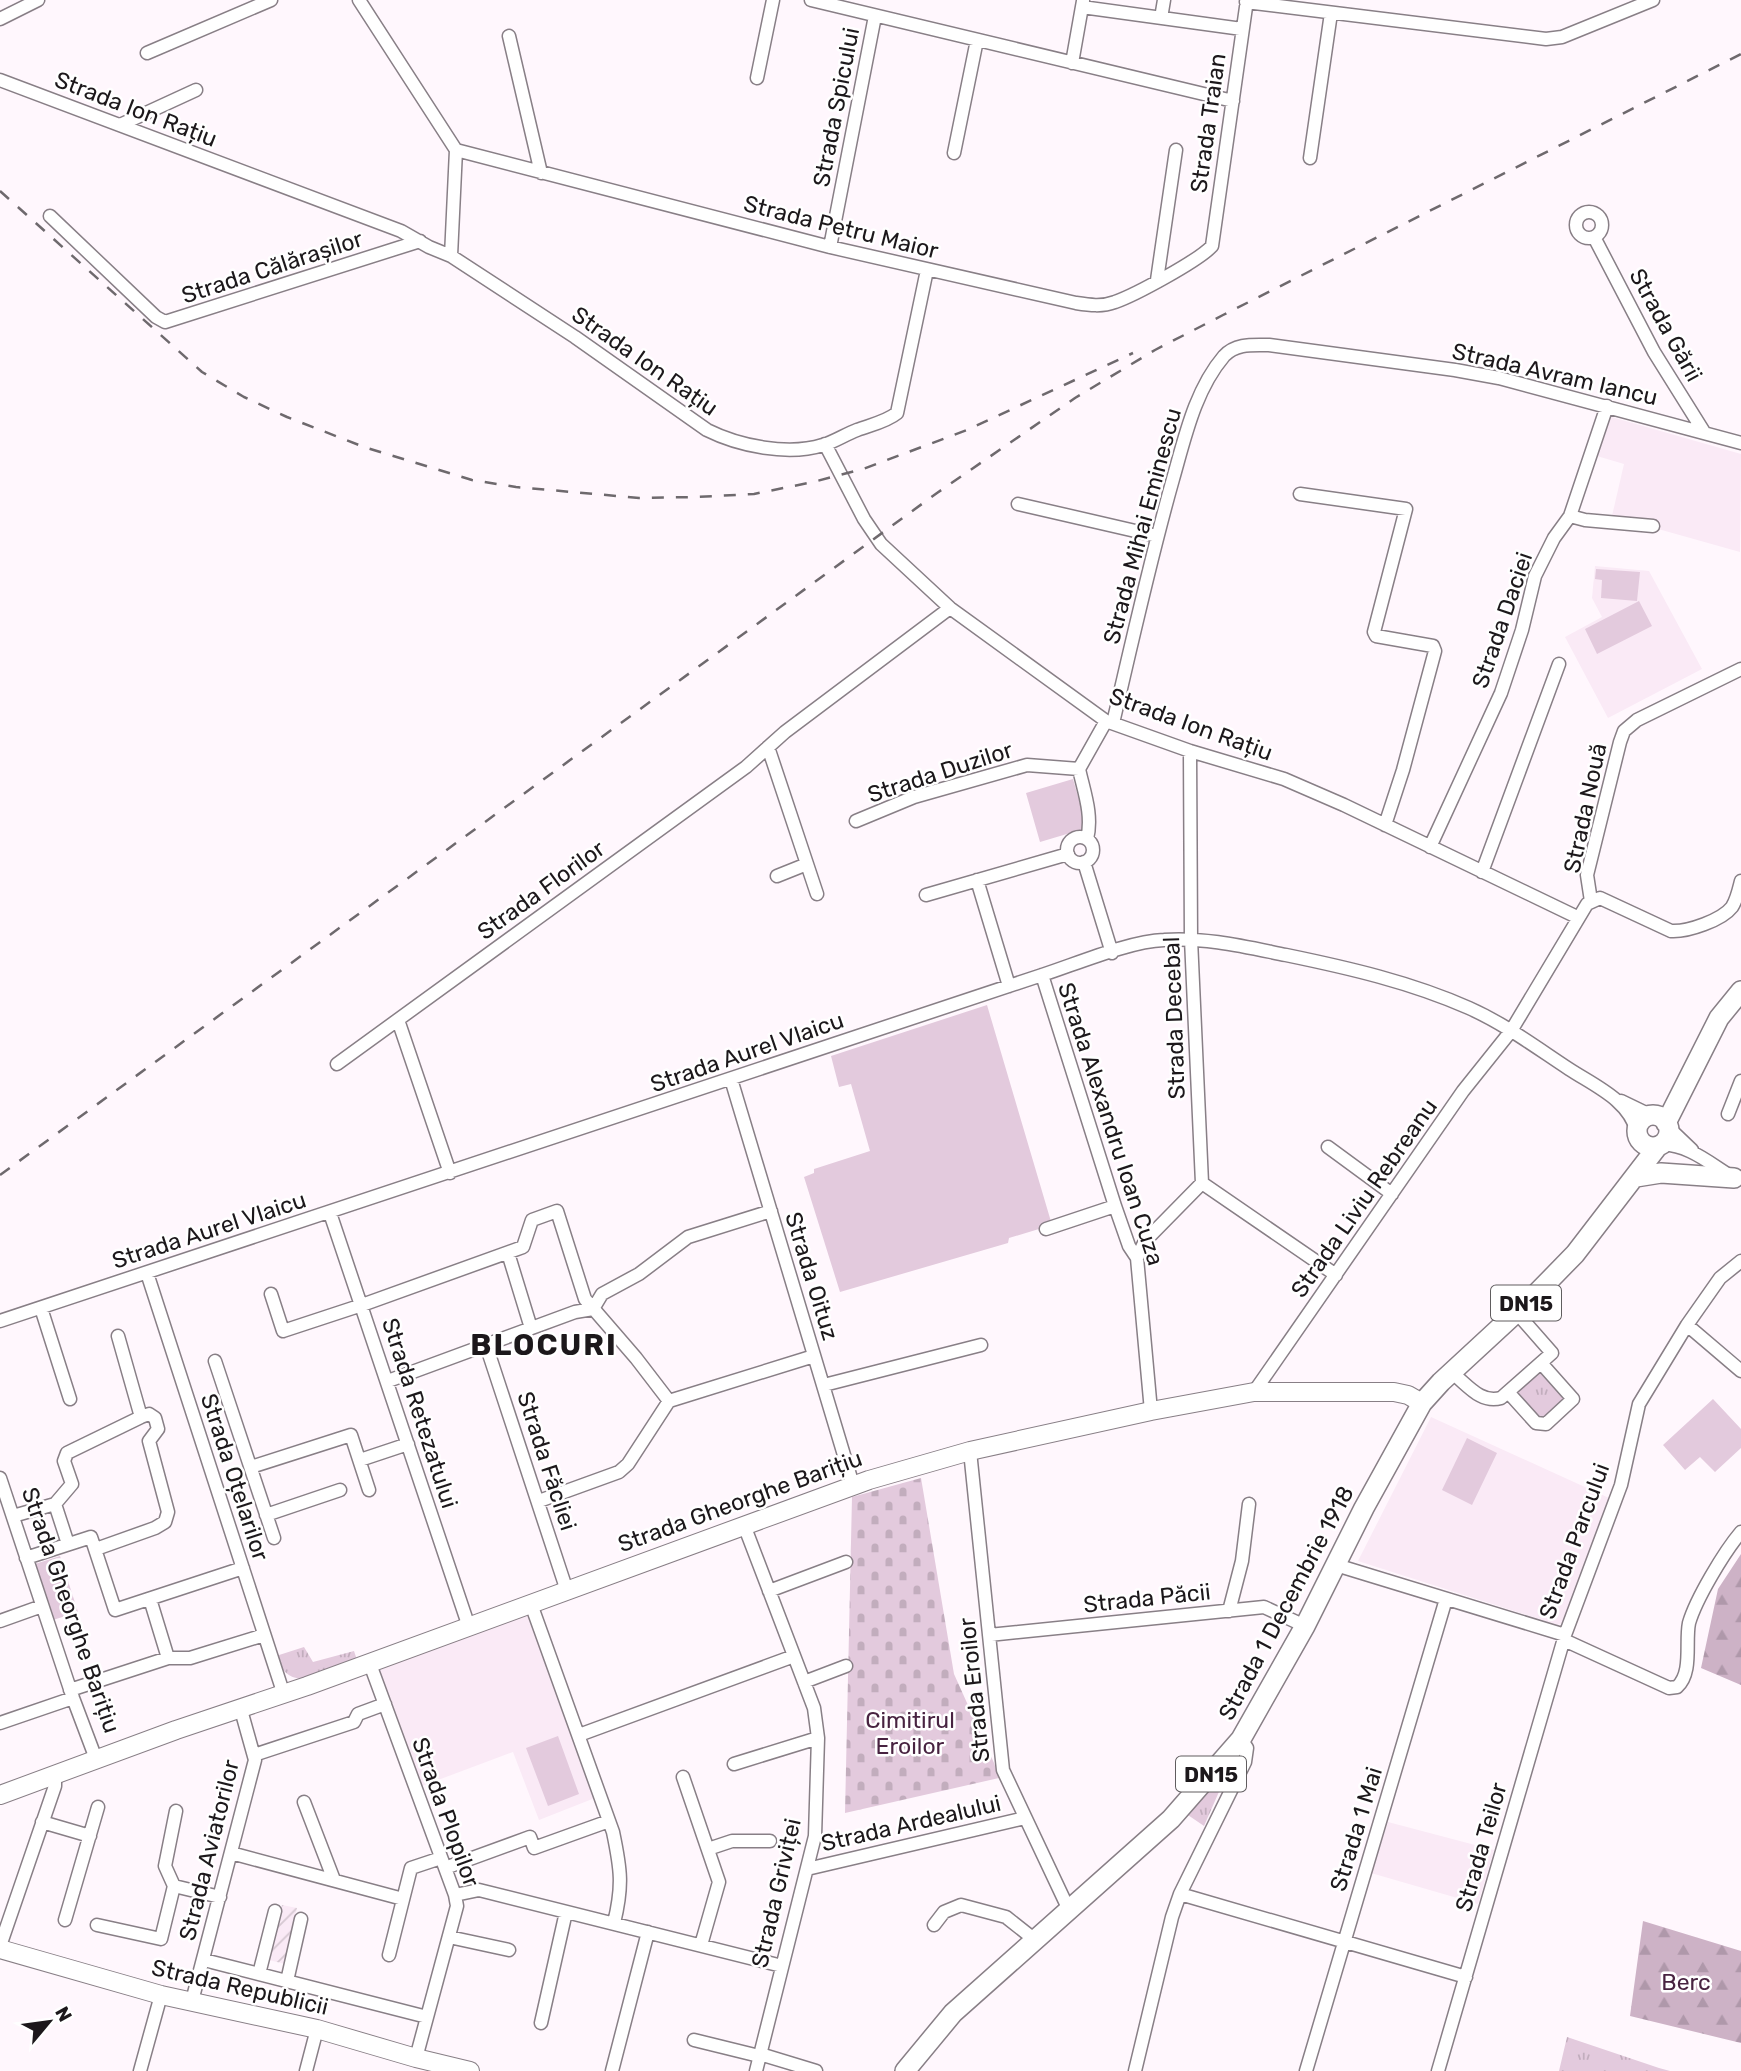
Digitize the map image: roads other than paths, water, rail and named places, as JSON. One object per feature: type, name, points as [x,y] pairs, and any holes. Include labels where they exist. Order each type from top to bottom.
[{"type":"main road","name":"DN15","points":[[1638,1133],[1643,1119],[1660,1129],[1693,1073],[1699,1055],[1719,1018],[1741,992]]},
{"type":"main road","name":"Strada 1 Decembrie 1918","points":[[905,2071],[953,2013],[1171,1819],[1241,1739],[1305,1626],[1364,1508],[1422,1403],[1575,1254],[1636,1177],[1660,1129]]},
{"type":"main road","name":"Strada 1 Decembrie 1918","points":[[1622,1195],[1639,1150],[1638,1133]]},
{"type":"main road","points":[[1636,1177],[1661,1173],[1737,1180]]},
{"type":"street","points":[[0,19],[38,0]]},
{"type":"street","points":[[147,53],[271,0]]},
{"type":"street","points":[[359,0],[456,150],[451,256]]},
{"type":"street","points":[[757,78],[773,0]]},
{"type":"street","points":[[811,0],[1233,101]]},
{"type":"street","points":[[1161,18],[1164,0]]},
{"type":"street","points":[[1246,1],[1546,39],[1562,37],[1653,0]]},
{"type":"street","name":"Strada Traian","points":[[1208,250],[1213,239],[1246,1]]},
{"type":"street","points":[[1072,63],[1082,4],[1242,29]]},
{"type":"street","points":[[1310,158],[1331,13]]},
{"type":"street","name":"Strada Spicului","points":[[830,247],[875,16]]},
{"type":"street","points":[[509,36],[541,173]]},
{"type":"street","points":[[954,153],[977,40]]},
{"type":"street","name":"Strada Ion Rațiu","points":[[0,80],[401,231],[451,256],[725,440],[778,449],[825,444],[864,519],[881,544],[950,608],[1110,722],[1190,751],[1284,779],[1577,917]]},
{"type":"street","points":[[120,125],[196,90]]},
{"type":"street","name":"Strada Petru Maior","points":[[456,150],[830,247],[1076,303],[1114,303],[1208,250]]},
{"type":"street","points":[[1157,280],[1176,150]]},
{"type":"street","name":"Strada Călărașilor","points":[[50,216],[156,317],[165,322],[420,241]]},
{"type":"street","name":"Strada Gării","points":[[1594,237],[1654,352],[1704,432]]},
{"type":"street","points":[[825,444],[897,413],[927,270]]},
{"type":"street","name":"Strada Avram Iancu","points":[[1232,350],[1243,345],[1269,345],[1499,378],[1741,443]]},
{"type":"street","name":"Strada Mihai Eminescu","points":[[1079,769],[1110,722],[1189,422],[1205,386],[1225,355],[1232,350]]},
{"type":"street","name":"Strada Daciei","points":[[1430,847],[1501,692],[1522,629],[1535,576],[1554,537],[1570,516],[1607,406]]},
{"type":"street","points":[[1300,494],[1406,509],[1374,632],[1376,636],[1433,646],[1435,651],[1403,770],[1385,825]]},
{"type":"street","points":[[1018,504],[1157,536]]},
{"type":"street","points":[[1570,516],[1585,520],[1653,526]]},
{"type":"street","name":"Strada Florilor","points":[[337,1064],[746,767],[768,747],[950,608]]},
{"type":"street","points":[[1482,872],[1559,664]]},
{"type":"street","name":"Strada Nouă","points":[[1591,901],[1587,875],[1624,731],[1637,720],[1741,669]]},
{"type":"street","points":[[768,747],[817,894]]},
{"type":"street","name":"Strada Decebal","points":[[1190,751],[1191,939],[1202,1183]]},
{"type":"street","name":"Strada Duzilor","points":[[856,821],[914,797],[1027,765],[1079,769]]},
{"type":"street","points":[[1079,769],[1089,809],[1090,826],[1087,839]]},
{"type":"street","points":[[1079,837],[1092,844],[1093,852],[1084,863],[1076,862],[1068,854],[1068,846],[1072,840],[1079,837]]},
{"type":"street","points":[[926,895],[1068,854]]},
{"type":"street","points":[[1084,863],[1112,953]]},
{"type":"street","points":[[778,876],[807,864]]},
{"type":"street","points":[[976,880],[1009,986]]},
{"type":"street","points":[[1591,901],[1600,898],[1671,932],[1680,932],[1703,924],[1731,909],[1741,881]]},
{"type":"street","name":"Strada Liviu Rebreanu","points":[[1254,1392],[1463,1091],[1511,1031],[1577,917],[1591,901]]},
{"type":"street","name":"Strada Aurel Vlaicu","points":[[0,1321],[1042,975],[1162,940],[1191,939],[1250,948],[1366,971],[1419,987],[1472,1009],[1511,1031],[1617,1100]]},
{"type":"street","name":"Strada Alexandru Ioan Cuza","points":[[1042,975],[1115,1206],[1129,1246],[1137,1258],[1151,1411]]},
{"type":"street","points":[[398,1020],[450,1173]]},
{"type":"street","name":"Strada Oituz","points":[[731,1079],[853,1485]]},
{"type":"street","points":[[1728,1114],[1741,1081]]},
{"type":"street","points":[[1617,1100],[1660,1129],[1675,1146],[1694,1153],[1737,1180]]},
{"type":"street","points":[[1617,1100],[1634,1121],[1638,1133]]},
{"type":"street","points":[[1328,1147],[1392,1195]]},
{"type":"street","points":[[1137,1258],[1145,1241],[1202,1183],[1336,1275]]},
{"type":"street","points":[[1046,1229],[1115,1206]]},
{"type":"street","points":[[271,1294],[284,1331],[508,1254],[523,1247],[532,1220],[557,1212],[585,1299],[669,1401]]},
{"type":"street","points":[[593,1309],[601,1294],[639,1274],[688,1237],[771,1212]]},
{"type":"street","name":"Strada Retezatului","points":[[330,1213],[469,1627]]},
{"type":"street","points":[[508,1254],[531,1328]]},
{"type":"street","name":"Strada Parcului","points":[[1336,1565],[1565,1638],[1620,1485],[1639,1404],[1687,1325],[1720,1278],[1741,1261]]},
{"type":"street","name":"Strada Oțelarilor","points":[[147,1273],[284,1695]]},
{"type":"street","points":[[41,1308],[70,1399]]},
{"type":"street","points":[[388,1381],[575,1312],[593,1309]]},
{"type":"street","points":[[1451,1372],[1481,1397],[1491,1401],[1501,1398],[1552,1353],[1516,1312]]},
{"type":"street","points":[[1687,1325],[1741,1371]]},
{"type":"street","points":[[118,1336],[141,1417]]},
{"type":"street","name":"Strada Făcliei","points":[[486,1345],[567,1591]]},
{"type":"street","points":[[824,1385],[981,1345]]},
{"type":"street","points":[[538,1502],[619,1472],[628,1464],[669,1401],[814,1356]]},
{"type":"street","points":[[215,1361],[274,1538]]},
{"type":"street","points":[[1508,1392],[1536,1423],[1546,1424],[1573,1399],[1541,1363]]},
{"type":"street","name":"Strada Gheorghe Barițiu","points":[[0,1794],[370,1664],[853,1485],[970,1451],[1151,1411],[1254,1392],[1394,1392],[1408,1395],[1422,1403]]},
{"type":"street","points":[[13,1517],[55,1504],[72,1485],[64,1461],[67,1453],[149,1414],[155,1418],[158,1429],[149,1441],[168,1512],[165,1522],[96,1549]]},
{"type":"street","points":[[251,1467],[351,1435],[369,1490]]},
{"type":"street","points":[[360,1460],[408,1444]]},
{"type":"street","name":"Strada Eroilor","points":[[970,1451],[1003,1770],[1069,1910]]},
{"type":"street","name":"Strada Gheorghe Barițiu","points":[[0,1478],[71,1694],[96,1759]]},
{"type":"street","points":[[266,1515],[340,1490]]},
{"type":"street","points":[[55,1504],[68,1544]]},
{"type":"street","points":[[1229,1611],[1242,1561],[1249,1504]]},
{"type":"street","name":"Strada Griviței","points":[[744,1525],[814,1708],[818,1738],[815,1836],[756,2071]]},
{"type":"street","points":[[1565,1638],[1669,1688],[1677,1687],[1684,1677],[1689,1623],[1710,1578],[1741,1532]]},
{"type":"street","points":[[26,1558],[92,1537],[116,1610],[243,1569]]},
{"type":"street","points":[[769,1591],[846,1562]]},
{"type":"street","points":[[150,1599],[169,1658]]},
{"type":"street","name":"Strada 1 Mai","points":[[1306,2071],[1446,1599]]},
{"type":"street","points":[[531,1604],[609,1821],[621,1867],[621,1892],[614,1923]]},
{"type":"street","points":[[0,1621],[42,1606]]},
{"type":"street","name":"Strada Păcii","points":[[989,1635],[1264,1607],[1305,1626]]},
{"type":"street","points":[[0,1723],[169,1658],[190,1658],[264,1635]]},
{"type":"street","name":"Strada Teilor","points":[[1438,2071],[1565,1638]]},
{"type":"street","points":[[579,1735],[794,1656]]},
{"type":"street","name":"Strada Plopilor","points":[[370,1664],[457,1906],[427,2017],[425,2064]]},
{"type":"street","points":[[804,1682],[846,1666]]},
{"type":"street","points":[[254,1755],[354,1722],[358,1714],[384,1704]]},
{"type":"street","name":"Strada Aviatorilor","points":[[192,2001],[254,1755],[242,1710]]},
{"type":"street","points":[[734,1764],[818,1738]]},
{"type":"street","points":[[1135,2071],[1172,1917],[1180,1894],[1245,1762],[1247,1748],[1241,1739]]},
{"type":"street","points":[[0,1947],[55,1786],[55,1774]]},
{"type":"street","points":[[683,1777],[719,1882],[701,1945]]},
{"type":"street","points":[[304,1802],[334,1880]]},
{"type":"street","points":[[65,1920],[98,1807]]},
{"type":"street","points":[[97,1925],[161,1939],[174,1886],[165,1866],[176,1811]]},
{"type":"street","name":"Strada Ardealului","points":[[807,1869],[1025,1818]]},
{"type":"street","points":[[389,1955],[411,1868],[443,1863],[530,1837],[534,1848],[609,1821]]},
{"type":"street","points":[[42,1822],[90,1836]]},
{"type":"street","points":[[708,1849],[732,1842],[770,1841]]},
{"type":"street","points":[[231,1853],[403,1899]]},
{"type":"street","points":[[174,1886],[220,1897]]},
{"type":"street","points":[[455,1895],[480,1890],[782,1966]]},
{"type":"street","points":[[1180,1894],[1466,1977]]},
{"type":"street","points":[[934,1925],[944,1912],[961,1905],[1006,1917],[1035,1940]]},
{"type":"street","points":[[259,1974],[275,1912]]},
{"type":"street","points":[[541,2023],[566,1912]]},
{"type":"street","points":[[287,1982],[302,1919]]},
{"type":"street","points":[[612,2071],[648,1932]]},
{"type":"street","points":[[449,1937],[509,1950]]},
{"type":"street","name":"Strada Republicii","points":[[0,1947],[161,1995],[317,2029],[425,2064],[470,2071]]},
{"type":"street","points":[[204,1960],[427,2017]]},
{"type":"street","points":[[140,2071],[161,1995]]},
{"type":"street","points":[[306,2071],[317,2029]]},
{"type":"street","points":[[694,2040],[816,2071]]},
{"type":"railway","points":[[0,1175],[937,493],[1075,398],[1155,350],[1741,54]]},
{"type":"railway","points":[[0,191],[202,372],[244,397],[364,447],[472,480],[516,487],[639,498],[754,494],[813,482],[863,469],[967,430],[1133,353]]},
{"type":"district","name":"BLOCURI","points":[[544,1345]]},
{"type":"park label","name":"Cimitirul Eroilor","points":[[910,1733]]},
{"type":"park label","name":"Berc","points":[[1686,1982]]}]
